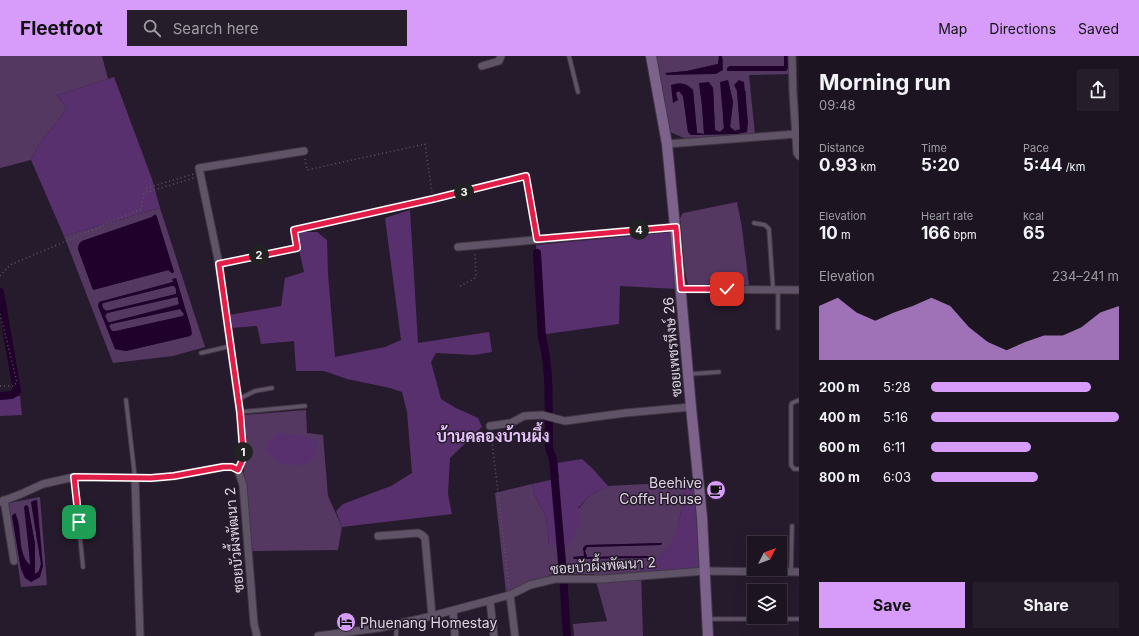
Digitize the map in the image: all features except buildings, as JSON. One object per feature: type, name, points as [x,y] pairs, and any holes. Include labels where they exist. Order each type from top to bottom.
[{"type":"street","points":[[482,66],[499,61],[501,56]]},
{"type":"street","name":"ซอยเพชรหึงษ์ 26","points":[[651,56],[667,144],[676,227],[691,407],[700,482],[708,636]]},
{"type":"street","points":[[795,58],[796,134],[797,153],[799,156]]},
{"type":"street","points":[[667,144],[796,134]]},
{"type":"street","points":[[238,470],[242,461],[240,412],[219,264],[198,168],[304,151]]},
{"type":"street","points":[[458,247],[676,227]]},
{"type":"street","points":[[681,289],[799,290]]},
{"type":"street","points":[[490,426],[511,423],[524,416],[551,417],[565,421],[625,413],[691,407]]},
{"type":"street","name":"ซอยบัวผึ้งพัฒนา 2","points":[[2,501],[43,484],[74,477],[151,478],[174,476],[223,467],[232,467],[238,470],[244,484],[254,624],[257,636]]},
{"type":"street","points":[[135,478],[140,636]]},
{"type":"street","points":[[2,501],[14,561]]},
{"type":"street","points":[[378,536],[418,533],[425,538],[432,616]]},
{"type":"street","name":"ซอยบัวผึ้งพัฒนา 2","points":[[318,636],[379,628],[453,611],[510,595],[530,585],[555,579],[603,579],[705,571],[799,572]]},
{"type":"street","points":[[510,595],[515,636]]},
{"type":"street","points":[[490,601],[494,636]]},
{"type":"street","points":[[453,611],[455,636]]},
{"type":"lane","points":[[569,56],[578,92]]},
{"type":"lane","points":[[754,223],[765,225],[769,229],[776,290],[778,328]]},
{"type":"lane","points":[[201,353],[231,346]]},
{"type":"lane","points":[[689,374],[719,372]]},
{"type":"lane","points":[[238,399],[255,391],[272,388]]},
{"type":"lane","points":[[126,400],[135,478]]},
{"type":"lane","points":[[799,400],[791,405],[791,465],[794,469],[799,469]]},
{"type":"lane","points":[[240,412],[305,406]]},
{"type":"lane","points":[[74,477],[83,567]]},
{"type":"lane","points":[[791,572],[792,526]]},
{"type":"lane","points":[[707,618],[799,619]]},
{"type":"lane","points":[[396,636],[397,624]]},
{"type":"path","points":[[304,151],[307,170],[425,144],[433,199]]},
{"type":"path","points":[[146,188],[200,174]]},
{"type":"path","points":[[0,276],[10,265],[140,209],[144,193],[200,174]]},
{"type":"path","points":[[219,264],[297,248],[294,230],[433,199],[526,176],[537,239]]},
{"type":"path","points":[[460,286],[474,279],[476,276],[475,245]]},
{"type":"path","points":[[0,314],[17,382],[14,386],[0,386]]},
{"type":"path","points":[[490,426],[510,595]]},
{"type":"shaded area","points":[[0,56],[102,56],[108,79],[57,95],[67,109],[39,144],[31,160],[0,168]]},
{"type":"shaded area","points":[[653,56],[719,56],[718,64],[687,71],[666,73],[716,74],[723,62],[722,56],[784,56],[784,66],[730,66],[727,68],[786,71],[789,66],[794,74],[749,75],[755,135],[684,138],[670,132]],"holes":[[[728,80],[733,102],[730,127],[735,131],[740,129],[737,91],[746,91],[747,132],[736,134],[691,135],[688,132],[683,96],[679,91],[676,93],[673,103],[672,85],[683,84],[693,90],[697,133],[704,134],[699,83],[713,88],[715,130],[720,132],[724,129],[723,118]]]},
{"type":"shaded area","points":[[719,56],[722,56],[723,70],[716,74],[667,75],[665,73],[687,71],[718,64]]},
{"type":"shaded area","points":[[784,56],[789,56],[789,66],[786,71],[727,71],[727,68],[730,66],[784,66]]},
{"type":"shaded area","points":[[114,77],[152,179],[160,208],[64,236],[31,160],[39,144],[67,109],[57,95]]},
{"type":"shaded area","points":[[728,80],[733,102],[730,127],[735,131],[740,129],[737,91],[734,85],[739,80],[744,82],[748,122],[747,132],[736,134],[691,135],[688,132],[683,96],[679,91],[676,93],[678,100],[673,103],[671,85],[683,84],[693,90],[697,133],[704,134],[699,83],[709,82],[713,88],[715,130],[720,132],[724,128],[720,82]]},
{"type":"shaded area","points":[[737,202],[742,228],[749,285],[688,286],[685,271],[680,218],[683,213]]},
{"type":"shaded area","points":[[160,208],[205,347],[173,356],[113,363],[64,236]],"holes":[[[156,215],[174,272],[172,273],[169,270],[93,290],[78,249],[79,244],[82,241]],[[176,278],[191,328],[190,336],[126,351],[115,349],[99,302],[173,282]]]},
{"type":"shaded area","points":[[410,210],[418,343],[489,332],[492,352],[474,355],[436,353],[431,362],[441,399],[478,418],[482,427],[450,458],[448,494],[452,514],[342,527],[336,511],[343,504],[391,486],[412,473],[407,412],[402,392],[347,379],[324,371],[296,371],[294,341],[261,344],[257,326],[231,328],[229,315],[281,306],[285,278],[304,272],[299,250],[299,232],[317,232],[327,240],[328,274],[335,357],[385,347],[401,340],[385,218]]},
{"type":"shaded area","points":[[155,214],[174,272],[172,273],[168,270],[93,290],[78,249],[79,244],[82,241],[152,217]]},
{"type":"shaded area","points":[[672,232],[678,289],[620,286],[619,324],[539,335],[536,245]]},
{"type":"shaded area","points":[[176,278],[192,334],[190,336],[126,351],[115,349],[98,306],[99,302],[173,282],[172,279]],"holes":[[[174,286],[176,289],[176,294],[106,311],[102,305],[103,303]],[[177,297],[178,298],[179,305],[111,322],[108,322],[105,316],[107,313]],[[180,309],[184,314],[183,316],[116,331],[112,331],[109,326],[111,324]]]},
{"type":"shaded area","points":[[174,286],[176,289],[176,294],[106,311],[102,305],[103,303]]},
{"type":"shaded area","points":[[177,297],[179,304],[111,322],[108,322],[105,316],[107,313]]},
{"type":"shaded area","points":[[180,309],[184,314],[183,316],[112,332],[109,326],[111,324]]},
{"type":"shaded area","points":[[20,396],[22,415],[0,416],[0,399]]},
{"type":"shaded area","points":[[306,410],[307,433],[323,435],[328,496],[342,527],[338,550],[251,551],[244,475],[243,415]]},
{"type":"shaded area","points":[[277,433],[305,436],[318,441],[315,456],[306,465],[280,464],[265,450],[268,441]]},
{"type":"shaded area","points":[[582,459],[608,486],[588,497],[578,508],[581,520],[574,538],[568,546],[549,545],[546,517],[535,496],[532,484],[559,478],[557,463]]},
{"type":"shaded area","points":[[694,481],[701,564],[700,568],[639,572],[660,556],[672,541],[679,524],[684,482]]},
{"type":"shaded area","points":[[684,482],[679,523],[673,540],[660,556],[639,572],[641,572],[643,636],[574,636],[573,624],[607,621],[594,574],[553,574],[506,593],[495,493],[532,484],[535,496],[546,517],[549,545],[588,497],[608,486]],"holes":[[[662,543],[661,545],[587,547],[585,551],[587,557],[647,556],[574,559],[573,557],[585,556],[583,548],[586,545]]]},
{"type":"shaded area","points":[[40,497],[47,585],[21,587],[9,503]],"holes":[[[31,502],[43,566],[31,582],[21,569],[12,516],[15,513],[18,519],[21,547],[23,554],[30,565],[26,505],[28,506],[35,544],[35,575],[39,571],[41,564]]]},
{"type":"shaded area","points":[[37,500],[43,566],[40,577],[31,582],[25,578],[21,569],[12,516],[15,513],[23,554],[30,565],[24,507],[26,505],[28,506],[35,544],[35,574],[39,571],[41,564],[31,502]]},
{"type":"shaded area","points":[[662,543],[661,545],[587,547],[585,551],[587,557],[647,556],[655,558],[574,559],[573,557],[584,556],[583,548],[586,545]]},
{"type":"waterway","points":[[537,253],[542,338],[548,378],[549,448],[553,459],[567,636]]},
{"type":"waterway","points":[[0,292],[17,391],[12,395],[0,396]]},
{"type":"place","name":"Beehive Coffe House","points":[[716,490]]},
{"type":"place","name":"Phuenang Homestay","points":[[346,622]]},
{"type":"district","name":"บ้านคลองบ้านผึ้ง","points":[[493,436]]},
{"type":"route","points":[[79,522],[74,477],[151,478],[174,476],[223,467],[232,467],[238,470],[242,461],[243,450],[240,412],[219,264],[297,248],[294,230],[433,199],[526,176],[537,239],[676,227],[681,289],[727,289]]}]
